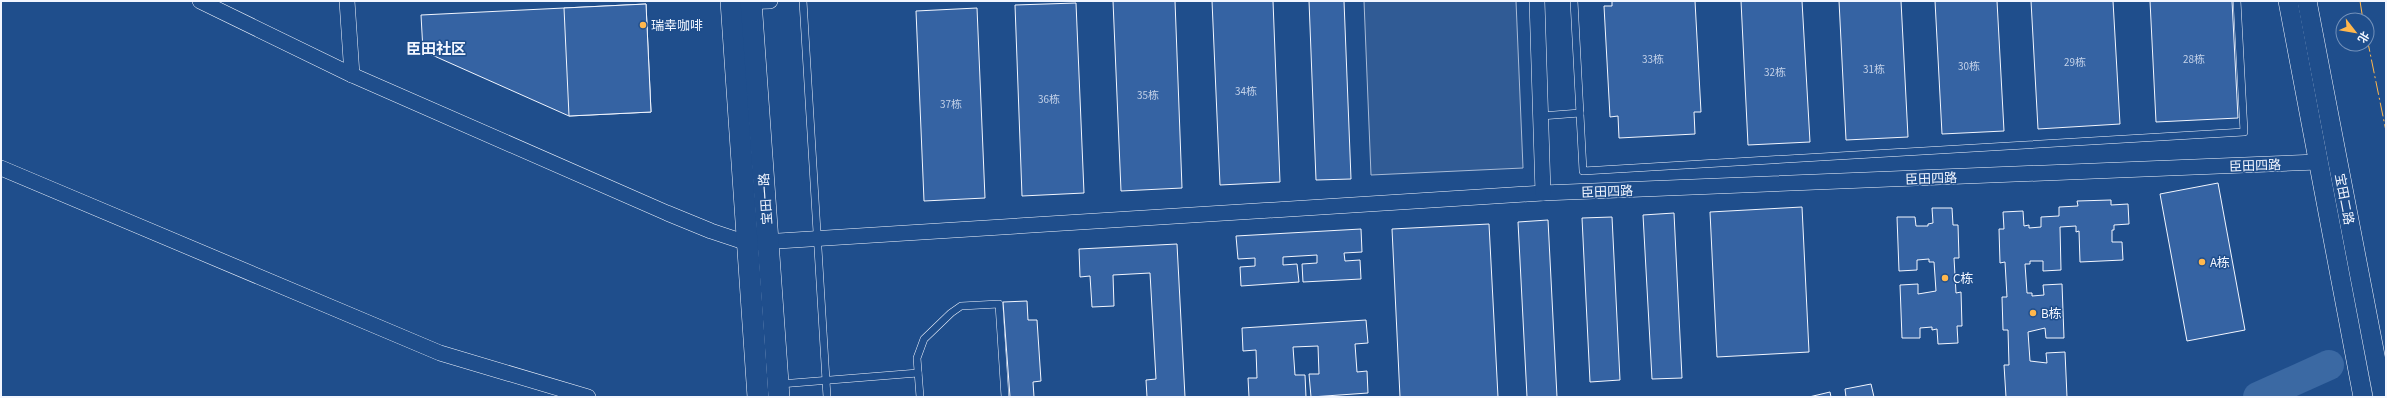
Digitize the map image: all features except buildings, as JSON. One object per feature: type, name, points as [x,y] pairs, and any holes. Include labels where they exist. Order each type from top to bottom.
[{"type":"main road","name":"宝田一路","points":[[747,2],[768,241],[778,391]]},
{"type":"main road","name":"宝田一路","points":[[747,2],[747,243],[758,397]]},
{"type":"street","points":[[200,1],[352,75],[673,215],[711,231],[747,243]]},
{"type":"street","points":[[347,1],[352,75]]},
{"type":"street","points":[[1537,1],[1543,194]]},
{"type":"street","name":"宝田二路","points":[[2288,1],[2363,397]]},
{"type":"street","name":"宝田二路","points":[[2307,1],[2383,397]]},
{"type":"street","name":"臣田四路","points":[[747,243],[1543,194],[2318,162]]},
{"type":"street","points":[[1,168],[440,353],[588,397]]},
{"type":"lane","points":[[803,1],[827,397]]},
{"type":"lane","points":[[1574,1],[1583,171],[2244,132],[2237,1]]},
{"type":"lane","points":[[1541,116],[1580,113]]},
{"type":"lane","points":[[920,397],[917,358],[924,339],[950,313],[961,306],[998,304],[1005,397]]},
{"type":"lane","points":[[778,391],[826,380],[918,373]]},
{"type":"shaded area","points":[[1364,1],[1516,1],[1523,168],[1371,175]]},
{"type":"waterway","points":[[2258,397],[2329,365]]},
{"type":"power","points":[[2360,1],[2362,12]]},
{"type":"power","points":[[2370,52],[2386,131]]},
{"type":"place","name":"瑞幸咖啡","points":[[643,25]]},
{"type":"place","name":"A栋","points":[[2202,262]]},
{"type":"place","name":"C栋","points":[[1945,278]]},
{"type":"place","name":"B栋","points":[[2033,313]]},
{"type":"district","name":"臣田社区","points":[[436,49]]}]
